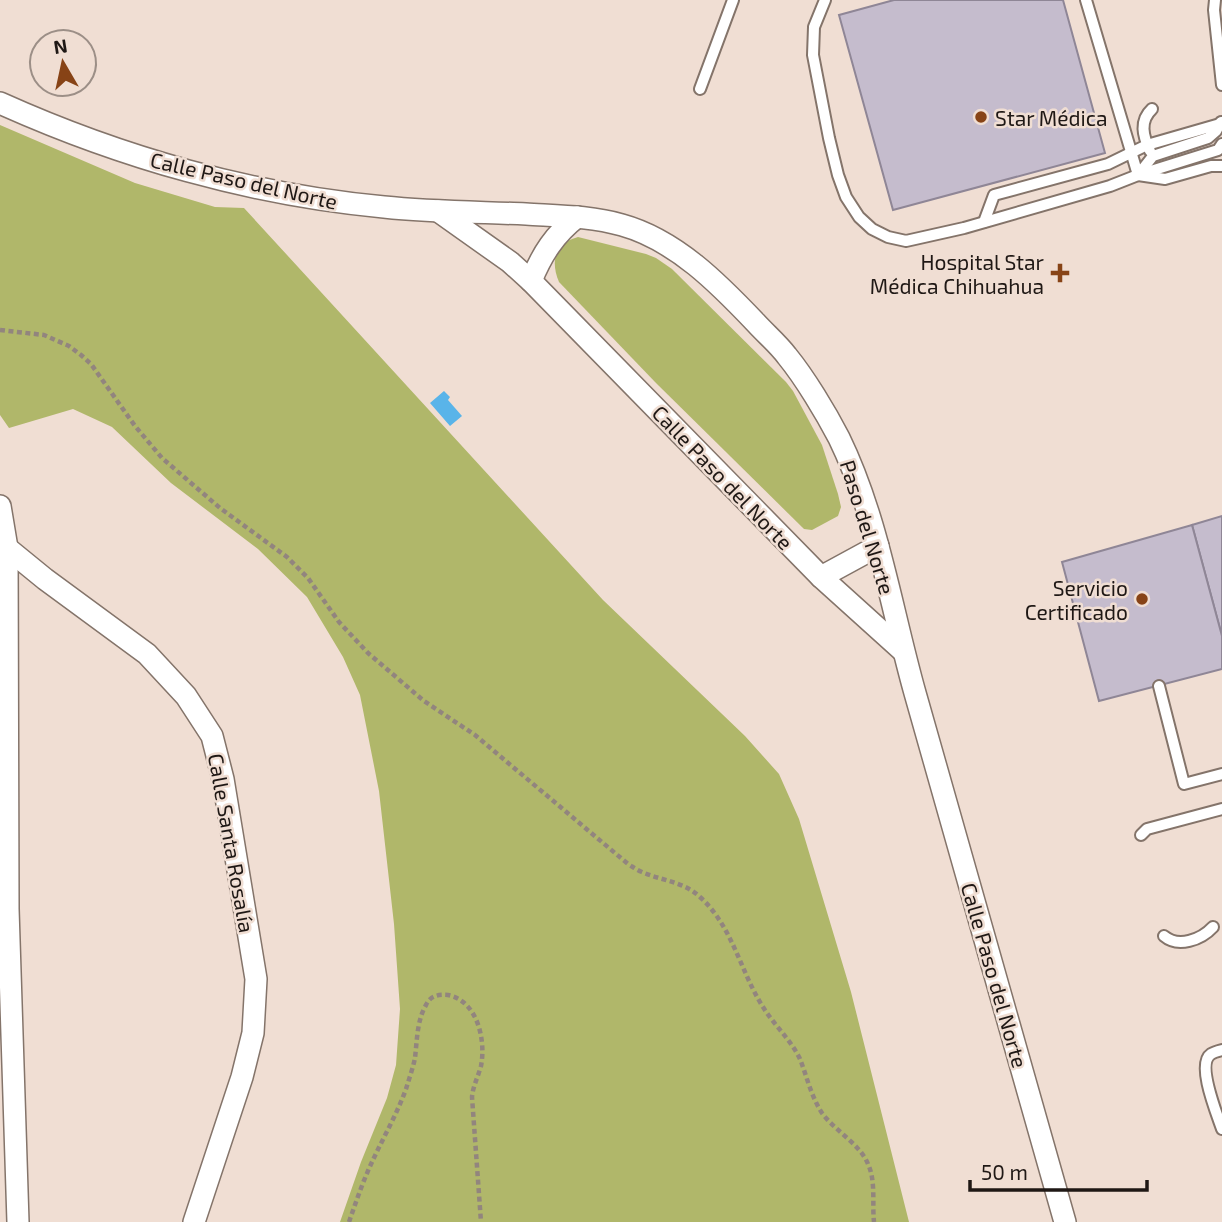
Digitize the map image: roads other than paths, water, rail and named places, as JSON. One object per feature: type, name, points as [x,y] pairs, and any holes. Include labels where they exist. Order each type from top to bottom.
[{"type":"street","name":"Calle Paso del Norte","points":[[0,103],[144,158],[212,177],[348,204],[436,210],[500,254],[531,281],[821,577],[903,651],[1065,1222]]},
{"type":"street","name":"Paso del Norte","points":[[436,210],[577,217],[617,223],[643,231],[664,242],[737,303],[788,356],[839,439],[859,487],[878,546],[903,651]]},
{"type":"street","points":[[531,281],[547,247],[565,226],[577,217]]},
{"type":"street","points":[[0,506],[6,548],[8,909],[18,1222]]},
{"type":"street","points":[[821,577],[878,546]]},
{"type":"street","name":"Calle Santa Rosalía","points":[[6,548],[147,654],[186,696],[212,736],[223,779],[256,979],[253,1033],[242,1077],[194,1222]]},
{"type":"lane","points":[[700,89],[733,0]]},
{"type":"lane","points":[[825,0],[814,27],[813,55],[838,175],[846,197],[859,217],[872,229],[888,237],[906,241],[984,222],[1110,186],[1138,175],[1222,166]]},
{"type":"lane","points":[[1086,0],[1138,175]]},
{"type":"lane","points":[[1214,0],[1222,85]]},
{"type":"lane","points":[[1152,109],[1144,118],[1143,124],[1147,145],[1162,174]]},
{"type":"lane","points":[[984,222],[994,195],[1108,164],[1147,145],[1221,121]]},
{"type":"lane","points":[[1138,175],[1153,156],[1208,138],[1216,131],[1221,121]]},
{"type":"lane","points":[[1162,174],[1218,149],[1222,144]]},
{"type":"lane","points":[[1138,175],[1147,145]]},
{"type":"lane","points":[[1159,686],[1184,784],[1222,774]]},
{"type":"lane","points":[[1141,835],[1147,829],[1222,809]]},
{"type":"lane","points":[[1164,936],[1174,942],[1180,942],[1204,936],[1213,927]]},
{"type":"lane","points":[[1222,1050],[1211,1054],[1205,1061],[1204,1071],[1222,1129]]},
{"type":"water","points":[[444,391],[462,416],[450,426],[430,403]]},
{"type":"place","name":"Star Médica","points":[[981,117]]},
{"type":"place","name":"Hospital Star Médica Chihuahua","points":[[1060,273]]},
{"type":"place","name":"Servicio Certificado","points":[[1142,599]]}]
